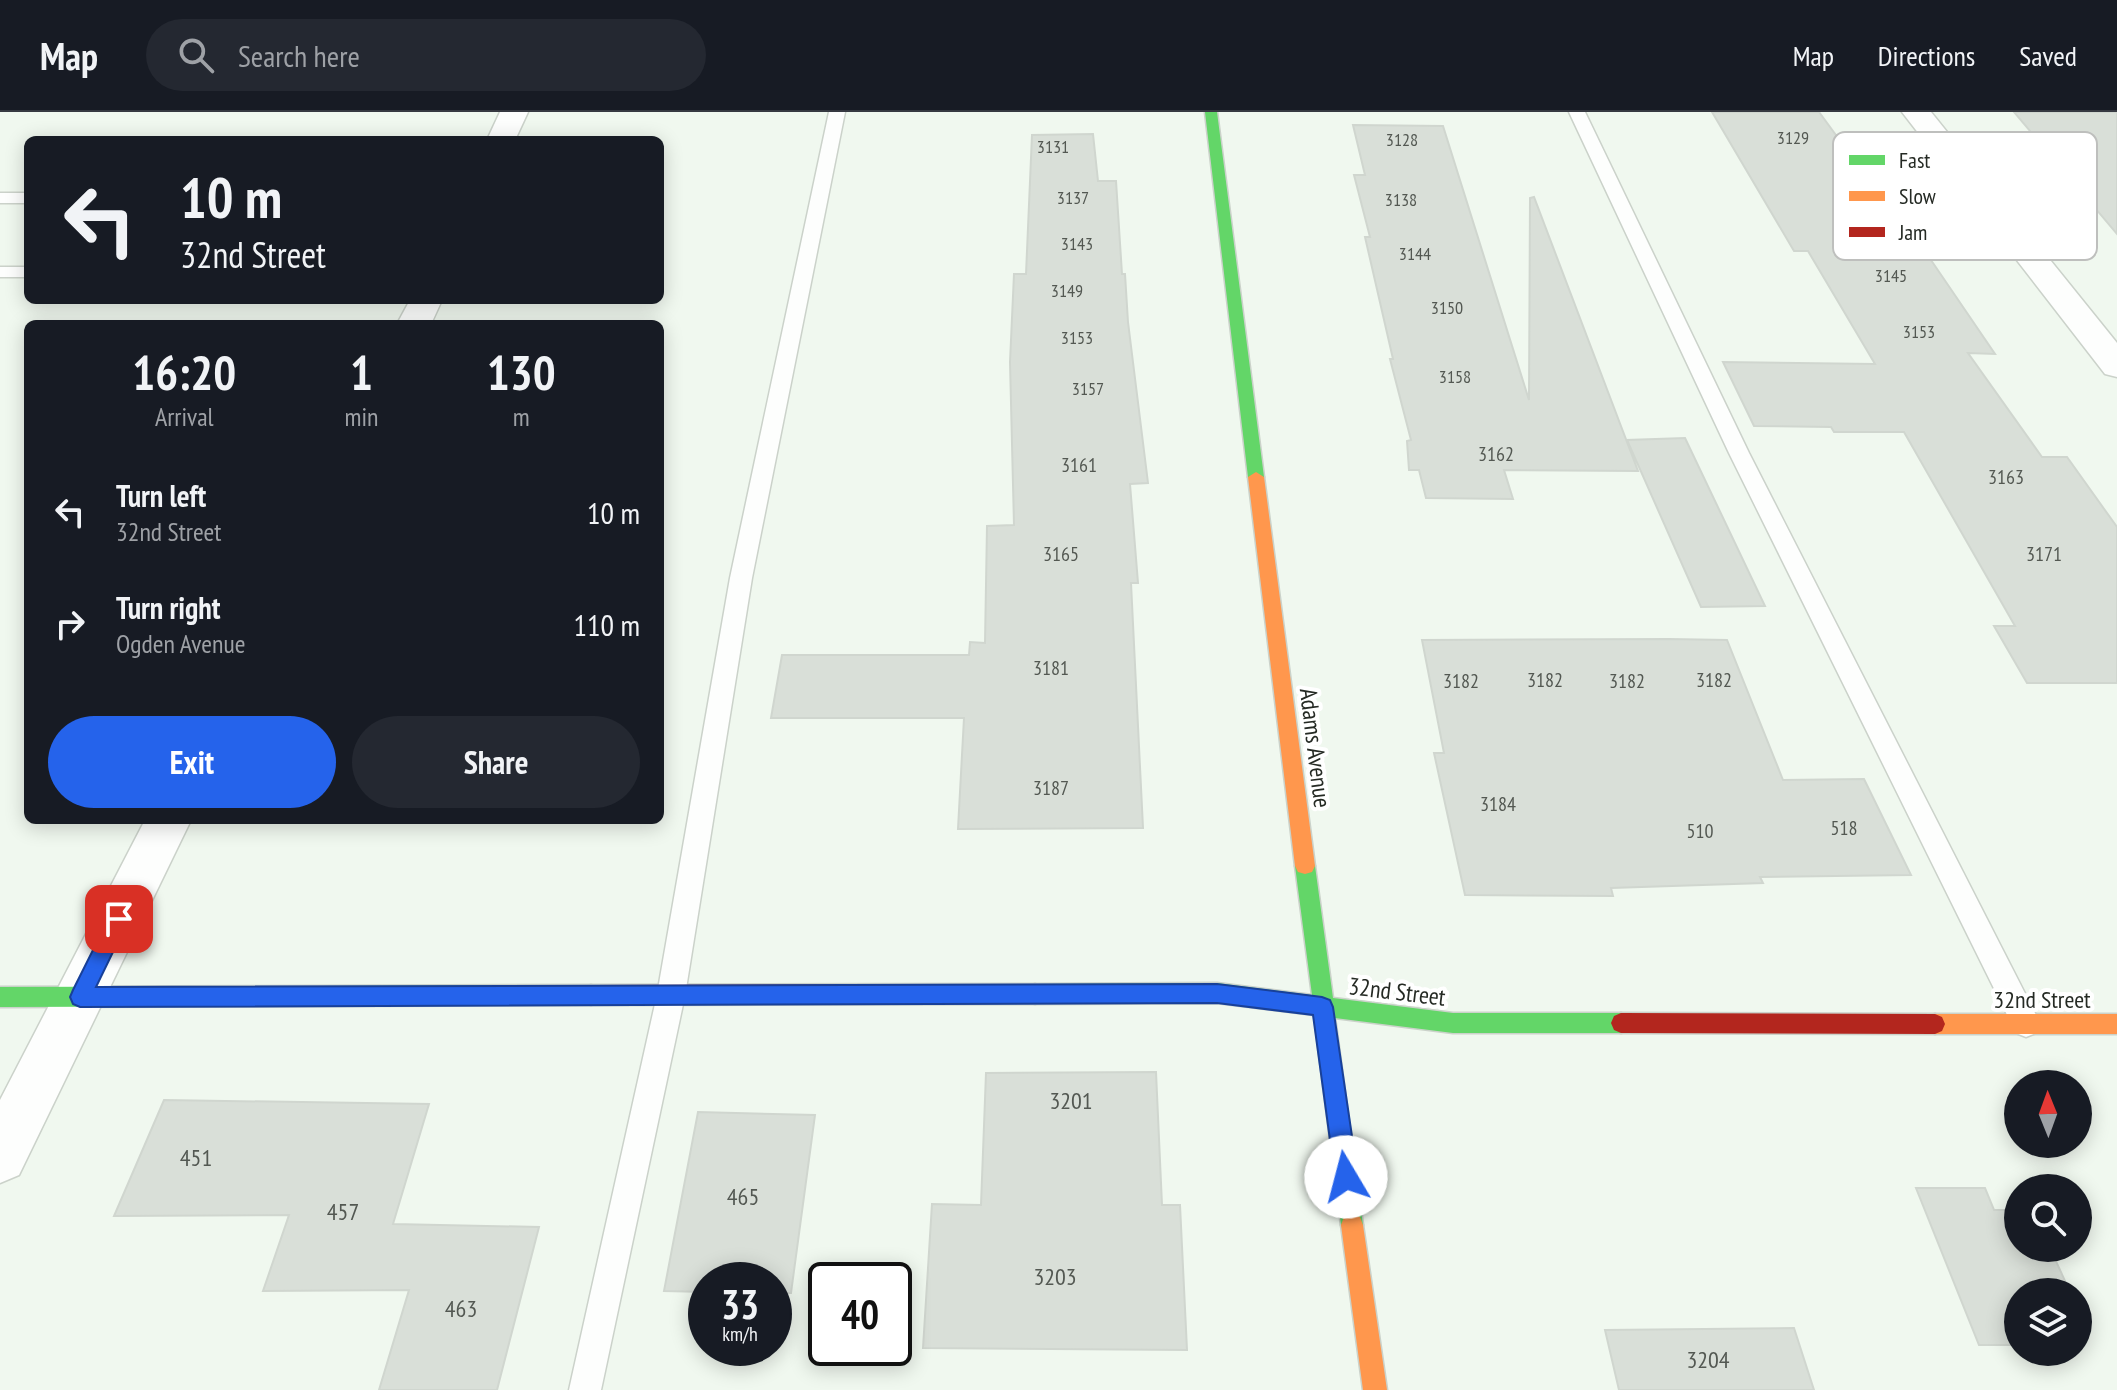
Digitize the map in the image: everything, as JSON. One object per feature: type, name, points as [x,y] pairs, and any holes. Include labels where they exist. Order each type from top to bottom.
[{"type":"street","points":[[503,136],[514,112]]},
{"type":"street","name":"Adams Avenue","points":[[1211,112],[1322,1007],[1375,1390]]},
{"type":"street","points":[[1916,112],[1932,132]]},
{"type":"street","points":[[2033,260],[2117,366]]},
{"type":"street","points":[[0,1156],[166,824]]},
{"type":"street","name":"32nd Street","points":[[0,997],[1217,993],[1453,1023],[2117,1024]]},
{"type":"lane","points":[[585,1390],[671,995],[741,578],[837,112]]},
{"type":"lane","points":[[1577,112],[1739,453],[2026,1024]]},
{"type":"lane","points":[[0,198],[24,198]]},
{"type":"lane","points":[[0,272],[24,271]]},
{"type":"building","points":[[1712,112],[1819,112],[1834,132],[1833,260],[1931,260],[1933,263],[1995,354],[1968,353],[2042,457],[2067,457],[2117,527],[2117,683],[2027,683],[1994,626],[2015,626],[1904,432],[1834,432],[1831,427],[1754,426],[1723,362],[1875,364],[1808,251],[1794,251]]},
{"type":"building","points":[[2014,112],[2117,112],[2117,234],[2097,210],[2097,132],[2031,132]]},
{"type":"building","points":[[1353,125],[1443,126],[1529,400],[1530,198],[1534,197],[1638,471],[1504,470],[1513,499],[1426,498],[1419,470],[1409,470],[1407,441],[1411,440],[1390,359],[1393,359],[1365,237],[1370,237],[1354,175],[1365,175]]},
{"type":"building","points":[[1093,134],[1098,181],[1116,181],[1122,274],[1125,274],[1148,483],[1130,484],[1138,583],[1131,583],[1143,828],[958,829],[964,718],[771,718],[782,655],[969,655],[970,642],[985,643],[987,526],[1014,525],[1010,362],[1014,274],[1026,274],[1032,135]]},
{"type":"building","points":[[1685,438],[1765,606],[1701,607],[1627,440]]},
{"type":"building","points":[[1422,640],[1727,640],[1783,780],[1864,779],[1911,875],[1760,877],[1763,883],[1611,888],[1613,896],[1465,895],[1434,753],[1444,753]]},
{"type":"building","points":[[1156,1072],[1162,1205],[1180,1205],[1187,1350],[923,1348],[932,1204],[981,1205],[986,1073]]},
{"type":"building","points":[[164,1100],[429,1104],[393,1224],[539,1227],[497,1390],[379,1390],[409,1290],[263,1291],[289,1215],[114,1216]]},
{"type":"building","points":[[698,1112],[815,1115],[792,1286],[792,1262],[688,1262],[688,1292],[664,1291]]},
{"type":"building","points":[[1916,1188],[1985,1188],[1994,1210],[2004,1210],[2004,1262],[2056,1262],[2064,1278],[2004,1278],[2004,1345],[1979,1345]]},
{"type":"building","points":[[1794,1328],[1814,1390],[1619,1390],[1605,1330]]},
{"type":"traffic: fast","points":[[1211,112],[1256,477]]},
{"type":"traffic: fast","points":[[1305,866],[1352,1225]]},
{"type":"traffic: fast","points":[[1035,994],[1217,993],[1453,1023],[1621,1023]]},
{"type":"traffic: fast","points":[[0,997],[591,995]]},
{"type":"traffic: slow","points":[[1256,477],[1305,866]]},
{"type":"traffic: slow","points":[[1935,1024],[2117,1024]]},
{"type":"traffic: slow","points":[[1352,1225],[1375,1390]]},
{"type":"traffic: jam","points":[[591,995],[1035,994]]},
{"type":"traffic: jam","points":[[1621,1023],[1935,1024]]},
{"type":"route","points":[[119,919],[80,997],[1217,993],[1322,1007],[1346,1177]]}]
